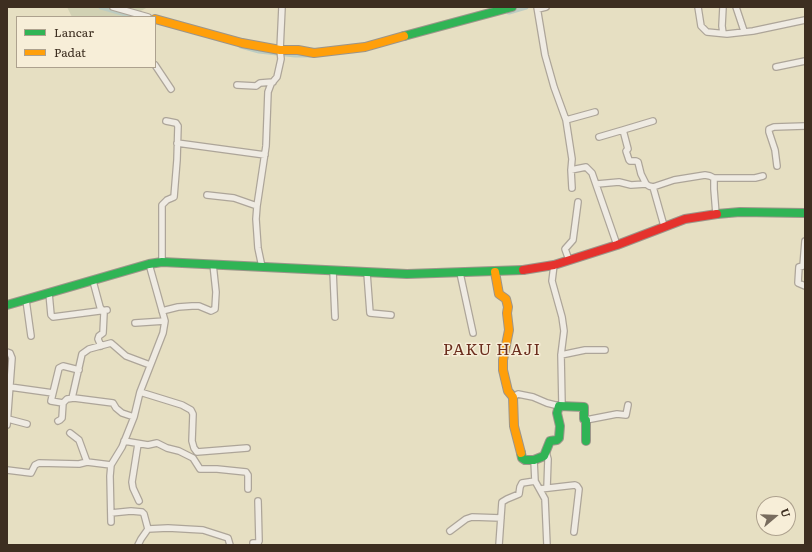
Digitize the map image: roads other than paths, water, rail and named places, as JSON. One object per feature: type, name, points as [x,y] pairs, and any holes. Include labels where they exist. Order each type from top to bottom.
[{"type":"street","points":[[113,7],[137,16]]},
{"type":"street","points":[[262,267],[258,248],[256,219],[257,206],[265,155],[268,92],[269,86],[277,77],[281,59],[282,7]]},
{"type":"street","points":[[546,7],[537,8],[545,55],[554,88],[566,120],[572,159],[572,188]]},
{"type":"street","points":[[698,7],[701,26],[706,32],[727,34],[744,32],[805,20]]},
{"type":"street","points":[[723,7],[723,33]]},
{"type":"street","points":[[736,7],[744,32]]},
{"type":"street","points":[[156,19],[242,43],[280,51],[298,50],[314,53],[365,48],[507,8]]},
{"type":"street","points":[[776,67],[805,61]]},
{"type":"street","points":[[156,66],[171,89]]},
{"type":"street","points":[[237,85],[256,86],[260,83],[273,82]]},
{"type":"street","points":[[566,120],[595,112]]},
{"type":"street","points":[[162,262],[162,205],[164,201],[172,198],[174,195],[177,143],[177,125],[174,122],[166,121]]},
{"type":"street","points":[[599,137],[653,121]]},
{"type":"street","points":[[777,166],[775,150],[769,129],[774,127],[805,126]]},
{"type":"street","points":[[623,130],[629,160],[632,162],[638,162],[641,174],[646,184]]},
{"type":"street","points":[[177,143],[265,155]]},
{"type":"street","points":[[571,170],[586,167],[592,173],[618,245]]},
{"type":"street","points":[[597,184],[619,182],[631,185],[646,184],[653,187],[674,180],[705,175],[714,178],[755,178],[764,176]]},
{"type":"street","points":[[714,178],[716,214]]},
{"type":"street","points":[[653,187],[664,226]]},
{"type":"street","points":[[207,195],[234,198],[257,206]]},
{"type":"street","points":[[569,260],[565,248],[572,240],[578,202]]},
{"type":"street","points":[[7,305],[149,264],[162,262],[407,274],[525,270],[554,265],[618,245],[664,226],[686,219],[716,214],[762,212],[805,213]]},
{"type":"street","points":[[805,241],[803,266],[799,267],[798,283],[805,286]]},
{"type":"street","points":[[111,522],[110,476],[112,466],[134,417],[140,392],[163,332],[165,321],[149,264]]},
{"type":"street","points":[[162,311],[178,307],[192,306],[199,306],[211,311],[215,309],[216,292],[213,264]]},
{"type":"street","points":[[495,272],[499,294],[506,300],[508,307],[507,313],[509,330],[503,360],[503,370],[508,390],[513,397],[514,426],[522,457],[525,460],[534,460],[544,456],[550,441],[558,439],[560,436],[560,426],[557,413],[560,406],[561,354],[564,331],[560,306],[552,281],[554,265]]},
{"type":"street","points":[[333,271],[335,317]]},
{"type":"street","points":[[367,273],[370,313],[391,315]]},
{"type":"street","points":[[460,273],[473,333]]},
{"type":"street","points":[[93,281],[100,307],[105,310]]},
{"type":"street","points":[[49,293],[51,315],[53,317],[105,310]]},
{"type":"street","points":[[26,300],[31,336]]},
{"type":"street","points":[[101,346],[98,339],[103,333],[105,310]]},
{"type":"street","points":[[135,323],[165,321]]},
{"type":"street","points":[[72,398],[82,354],[89,349],[108,343],[112,344],[126,356],[150,365]]},
{"type":"street","points":[[561,354],[585,350],[606,350]]},
{"type":"street","points":[[7,352],[10,353],[12,358],[7,425]]},
{"type":"street","points":[[79,370],[63,366],[58,368],[51,401],[63,403],[72,398],[113,402],[116,408],[122,413],[134,417]]},
{"type":"street","points":[[10,387],[53,393]]},
{"type":"street","points":[[140,392],[182,405],[191,410],[194,448],[193,458]]},
{"type":"street","points":[[513,397],[518,394],[533,397],[547,403],[560,406],[584,407],[584,419],[586,420],[586,441]]},
{"type":"street","points":[[58,421],[62,418],[63,403]]},
{"type":"street","points":[[586,420],[616,414],[626,415],[628,405]]},
{"type":"street","points":[[8,418],[27,424]]},
{"type":"street","points":[[70,433],[79,440],[87,462]]},
{"type":"street","points":[[124,441],[149,445],[156,443],[179,451],[193,458],[200,469],[246,472],[248,475],[248,489]]},
{"type":"street","points":[[138,444],[132,482],[139,501]]},
{"type":"street","points":[[194,448],[198,452],[247,448]]},
{"type":"street","points":[[546,452],[548,463],[547,488]]},
{"type":"street","points":[[534,460],[535,481],[545,499],[547,545]]},
{"type":"street","points":[[7,470],[30,473],[33,471],[35,464],[39,463],[79,464],[87,462],[112,466]]},
{"type":"street","points":[[499,545],[503,501],[519,494],[522,483],[535,481]]},
{"type":"street","points":[[540,489],[575,485],[578,487],[574,532]]},
{"type":"street","points":[[251,544],[258,544],[259,541],[258,501]]},
{"type":"street","points":[[111,513],[131,511],[143,512],[148,529]]},
{"type":"street","points":[[450,531],[466,519],[472,517],[501,518]]},
{"type":"street","points":[[138,545],[148,529],[168,528],[203,530],[228,538],[230,545]]},
{"type":"waterway","points":[[101,7],[132,16]]},
{"type":"waterway","points":[[509,12],[526,7]]},
{"type":"waterway","points":[[241,46],[259,51],[310,55]]},
{"type":"district","name":"PAKU HAJI","points":[[492,350]]}]
